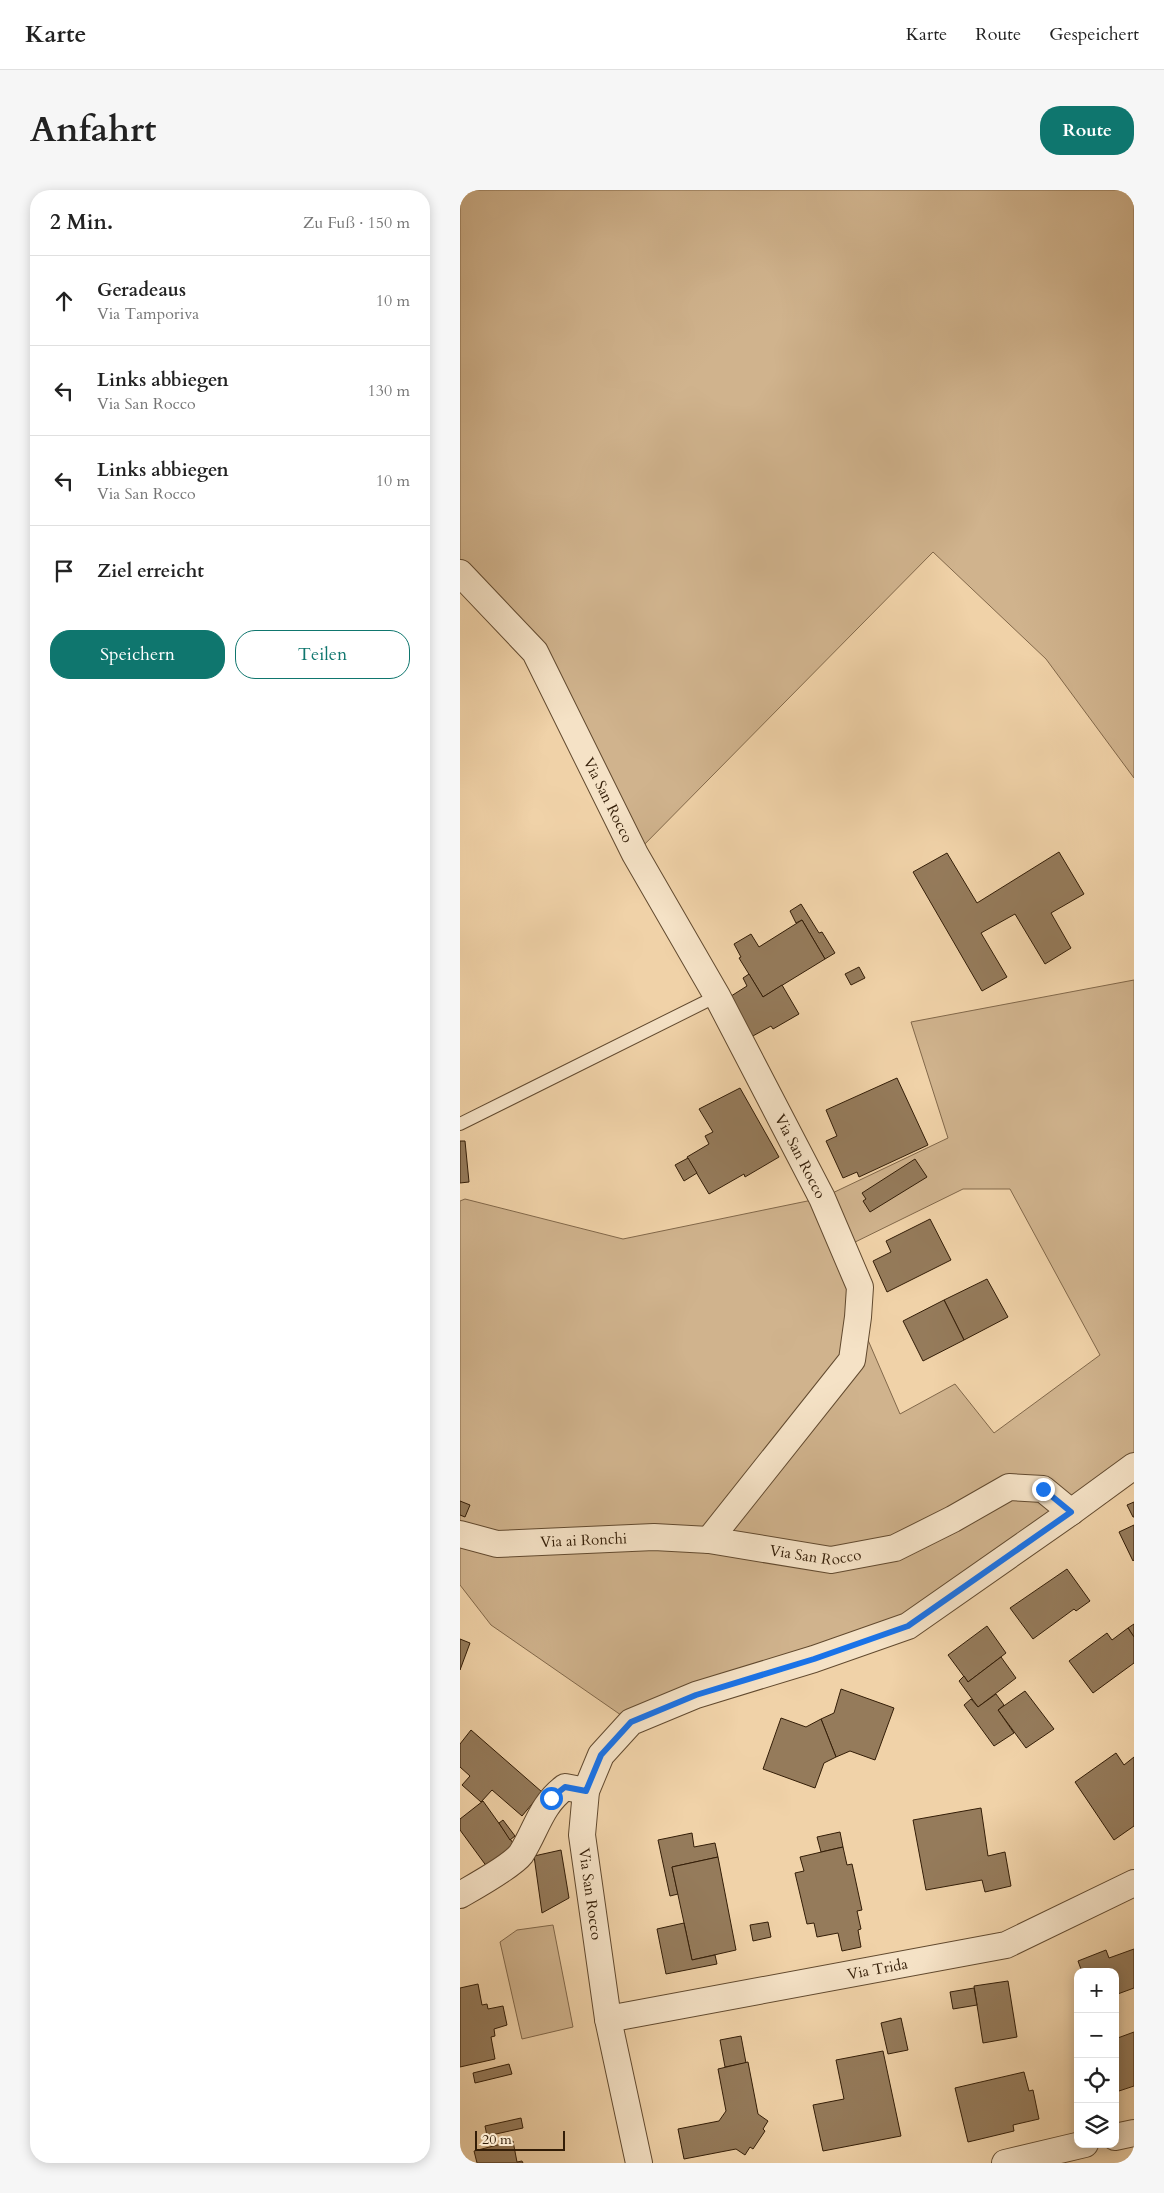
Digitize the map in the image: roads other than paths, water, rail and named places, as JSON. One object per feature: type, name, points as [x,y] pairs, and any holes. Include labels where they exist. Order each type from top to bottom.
[{"type":"street","name":"Via San Rocco","points":[[460,573],[535,652],[635,854],[718,996],[822,1198],[860,1288],[852,1360],[709,1540],[832,1560],[895,1548],[953,1520],[1010,1488],[1043,1489],[1071,1512],[908,1626],[814,1659],[696,1695],[631,1722],[601,1755],[586,1791],[582,1835],[608,2019],[639,2163]]},
{"type":"street","points":[[1071,1512],[1134,1466]]},
{"type":"street","name":"Via ai Ronchi","points":[[460,1534],[497,1544],[654,1537],[709,1540]]},
{"type":"street","points":[[460,1895],[479,1885],[520,1856],[551,1798],[565,1787],[586,1791]]},
{"type":"street","name":"Via Trida","points":[[608,2019],[1006,1945],[1134,1882]]},
{"type":"street","points":[[1119,2136],[1134,2133]]},
{"type":"street","points":[[1005,2163],[1074,2147]]},
{"type":"lane","points":[[460,1124],[718,996]]}]
